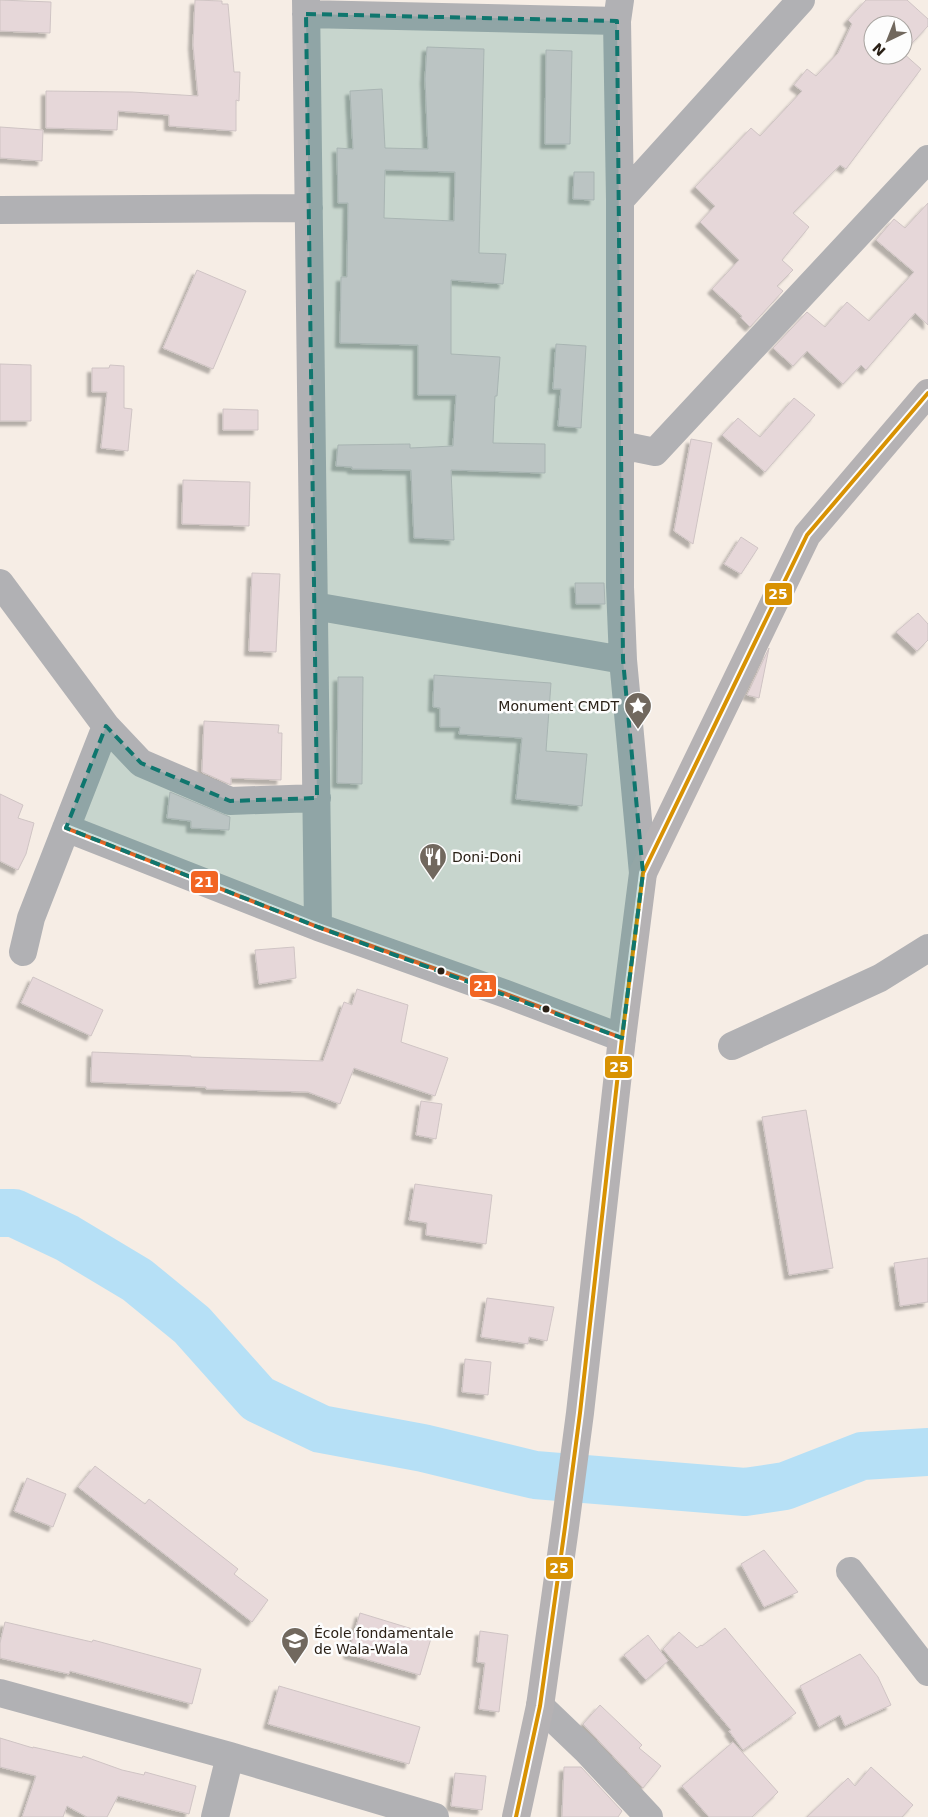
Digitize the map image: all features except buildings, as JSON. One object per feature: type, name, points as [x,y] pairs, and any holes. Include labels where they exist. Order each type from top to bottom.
[{"type":"main road","points":[[516,1817],[540,1706],[565,1527],[643,873],[807,535],[928,393]]},
{"type":"street","points":[[620,200],[801,0]]},
{"type":"street","points":[[318,927],[306,7],[618,11],[620,586],[623,660],[643,873]]},
{"type":"street","points":[[621,445],[655,452],[928,160]]},
{"type":"street","points":[[0,210],[309,208]]},
{"type":"street","points":[[0,583],[106,726],[141,763],[230,802],[317,798]]},
{"type":"street","points":[[314,606],[623,660]]},
{"type":"street","points":[[23,952],[31,918],[106,726]]},
{"type":"street","points":[[66,828],[318,927],[506,994],[622,1038]]},
{"type":"street","points":[[732,1046],[880,978],[928,948]]},
{"type":"street","points":[[850,1571],[928,1672]]},
{"type":"street","points":[[0,1693],[230,1756],[435,1817]]},
{"type":"street","points":[[540,1706],[587,1751],[649,1817]]},
{"type":"street","points":[[215,1817],[230,1756]]},
{"type":"highlighted area","points":[[306,14],[617,21],[623,660],[643,873],[622,1038],[318,927],[66,828],[106,726],[141,763],[230,801],[317,798]]},
{"type":"waterway","points":[[0,1213],[14,1213],[67,1238],[137,1280],[192,1325],[258,1399],[321,1429],[423,1448],[535,1475],[745,1492],[785,1486],[862,1456],[928,1452]]},
{"type":"transit line","name":"25","points":[[516,1817],[540,1706],[565,1527],[643,873],[807,535],[928,393]]},
{"type":"transit line","name":"21","points":[[66,828],[318,927],[506,994],[622,1038]]},
{"type":"place","name":"Monument CMDT","points":[[638,730]]},
{"type":"place","name":"Doni-Doni","points":[[433,881]]},
{"type":"place","name":"École fondamentale de Wala-Wala","points":[[295,1665]]}]
